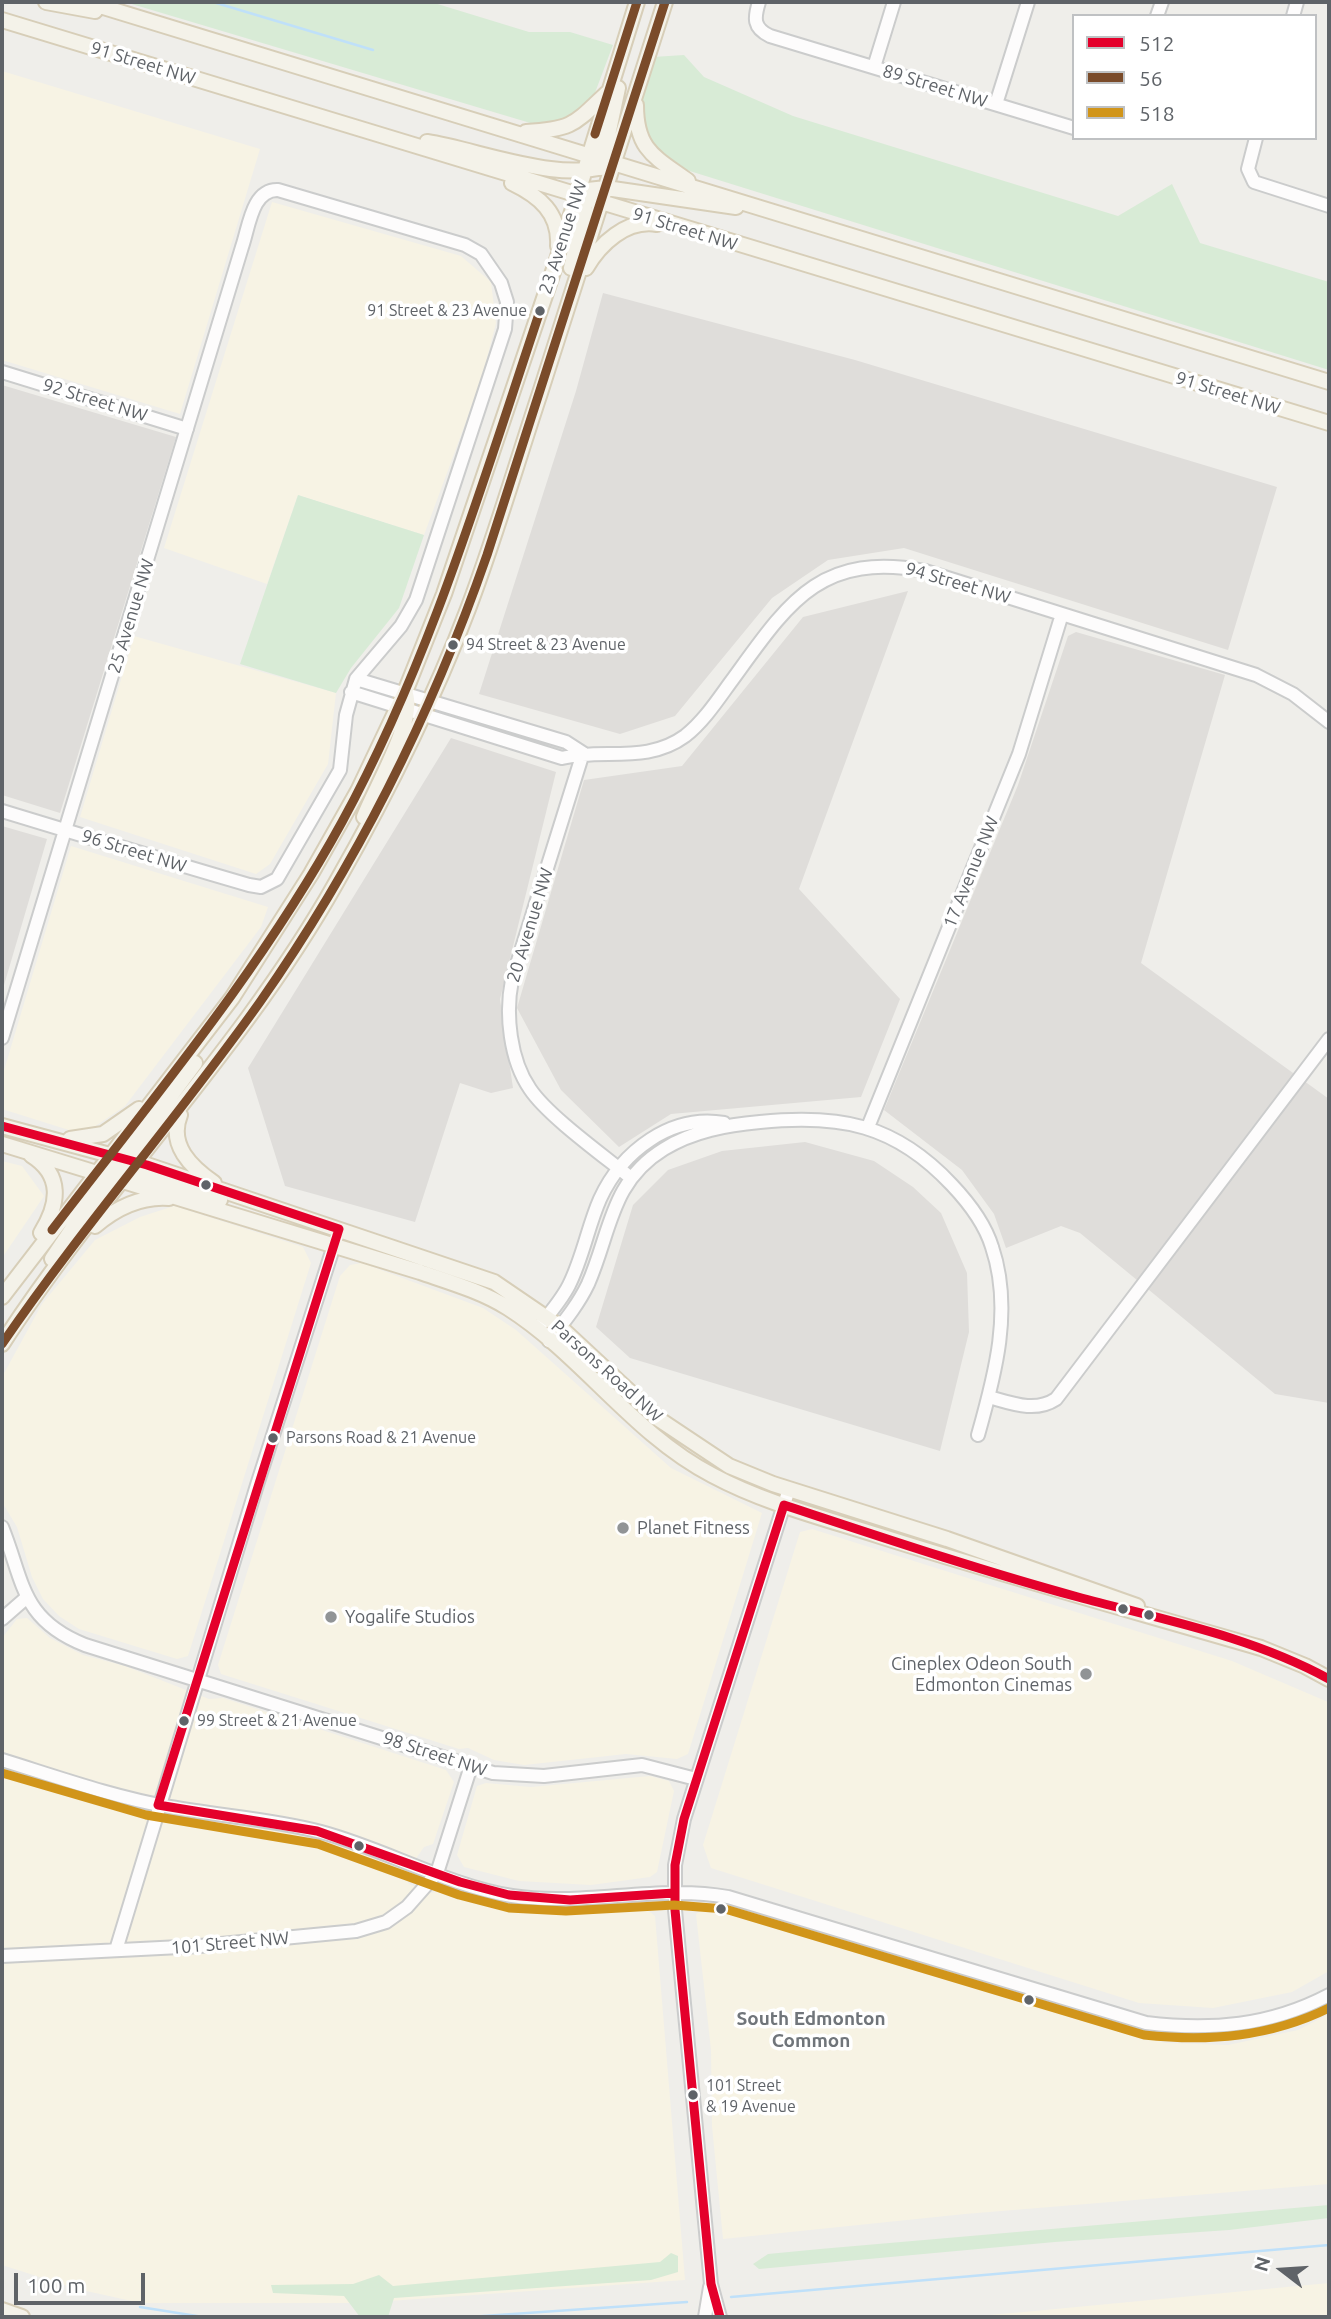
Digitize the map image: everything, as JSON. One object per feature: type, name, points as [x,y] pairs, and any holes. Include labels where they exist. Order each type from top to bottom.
[{"type":"main road","points":[[46,2],[148,21]]},
{"type":"main road","points":[[87,2],[513,133],[596,165],[698,188],[1329,382]]},
{"type":"main road","points":[[548,368],[593,194],[596,165],[637,2]]},
{"type":"main road","name":"23 Avenue NW","points":[[232,998],[318,862],[358,791],[412,711],[427,699],[468,610],[574,287],[593,194],[608,92],[637,2]]},
{"type":"main road","name":"23 Avenue NW","points":[[596,165],[635,93],[665,2]]},
{"type":"main road","name":"91 Street NW","points":[[2,20],[466,162],[593,194],[683,228],[1329,424]]},
{"type":"main road","points":[[513,133],[552,131],[574,124],[608,92]]},
{"type":"main road","points":[[635,93],[637,129],[643,143],[659,161],[698,188]]},
{"type":"main road","points":[[375,134],[451,146],[566,172],[596,165]]},
{"type":"main road","points":[[466,162],[537,196],[555,220],[558,235],[557,260]]},
{"type":"main road","points":[[593,194],[806,221]]},
{"type":"main road","name":"23 Avenue NW","points":[[4,1294],[117,1167],[185,1104],[261,1002],[345,868],[412,711],[405,692],[444,594],[557,260],[593,194]]},
{"type":"main road","points":[[574,287],[593,255],[624,229],[650,223],[683,228]]},
{"type":"main road","points":[[20,1131],[74,1140],[97,1136],[115,1128],[148,1099],[232,998]]},
{"type":"main road","points":[[41,1284],[59,1245],[205,1048],[232,998]]},
{"type":"main road","points":[[185,1104],[176,1129],[181,1148],[195,1169],[228,1193]]},
{"type":"main road","name":"Parsons Road NW","points":[[2,1126],[117,1167],[214,1210],[478,1293],[508,1308],[536,1330],[650,1433],[692,1464],[734,1486],[951,1559],[1270,1651],[1329,1679]]},
{"type":"main road","points":[[2,1142],[42,1163],[53,1178],[57,1193],[47,1223],[4,1294]]},
{"type":"main road","name":"Parsons Road NW","points":[[2,1142],[228,1193],[494,1282],[560,1327],[660,1420],[729,1466],[789,1489],[1119,1597],[1167,1620]]},
{"type":"main road","points":[[117,1167],[258,1211],[289,1212]]},
{"type":"main road","name":"23 Avenue NW","points":[[2,1344],[117,1167]]},
{"type":"main road","points":[[59,1260],[108,1215],[131,1203],[166,1197],[214,1210]]},
{"type":"main road","points":[[2,2310],[22,2317]]},
{"type":"street","name":"89 Street NW","points":[[759,2],[755,19],[757,26],[770,36],[1072,127]]},
{"type":"street","name":"89 Street NW","points":[[874,67],[894,2]]},
{"type":"street","name":"89 Street NW","points":[[996,104],[1027,2]]},
{"type":"street","points":[[1255,140],[1248,164],[1249,176],[1265,187],[1329,206]]},
{"type":"street","name":"25 Avenue NW","points":[[2,1038],[242,247],[261,194],[278,190],[465,245],[481,254],[494,269],[505,293],[508,316],[450,503],[410,614],[356,679]]},
{"type":"street","name":"92 Street NW","points":[[2,372],[187,429]]},
{"type":"street","name":"94 Street NW","points":[[351,692],[562,758],[583,753],[631,755],[653,751],[685,737],[711,709],[783,613],[806,590],[825,578],[855,568],[893,565],[925,572],[1233,667],[1275,683],[1329,722]]},
{"type":"street","name":"17 Avenue NW","points":[[868,1127],[1019,754],[1062,614]]},
{"type":"street","points":[[351,692],[356,679]]},
{"type":"street","name":"94 Street NW","points":[[356,679],[566,742],[583,753]]},
{"type":"street","name":"96 Street NW","points":[[2,811],[249,885],[267,885],[282,873],[335,782],[340,770],[351,692]]},
{"type":"street","name":"20 Avenue NW","points":[[583,753],[512,980],[508,999],[510,1025],[516,1056],[530,1089],[631,1178]]},
{"type":"street","points":[[989,1397],[1025,1406],[1046,1404],[1056,1399],[1329,1039]]},
{"type":"street","points":[[549,1341],[587,1286],[613,1206],[631,1178],[663,1149],[697,1133],[730,1124],[814,1118],[868,1127],[905,1145],[937,1170],[980,1220],[992,1247],[1002,1315],[989,1397],[978,1435]]},
{"type":"street","points":[[536,1330],[569,1284],[602,1196],[619,1168],[646,1142],[675,1127],[711,1121],[730,1124]]},
{"type":"street","points":[[116,1950],[158,1805],[339,1229]]},
{"type":"street","points":[[720,2317],[711,2284],[674,1894],[679,1840],[696,1779],[789,1489]]},
{"type":"street","name":"98 Street NW","points":[[2,1527],[26,1598],[47,1622],[78,1643],[505,1775],[530,1776],[642,1765],[696,1779]]},
{"type":"street","points":[[2,1619],[26,1598]]},
{"type":"street","points":[[214,1625],[208,1668],[219,1680],[249,1696]]},
{"type":"street","points":[[2,1760],[158,1805],[317,1831],[360,1843],[491,1891],[551,1900],[674,1894],[728,1897],[1146,2023],[1186,2028],[1223,2028],[1282,2017],[1329,1996]]},
{"type":"street","points":[[437,1873],[471,1766]]},
{"type":"street","name":"101 Street NW","points":[[2,1956],[188,1947],[356,1931],[386,1922],[407,1907],[437,1873]]},
{"type":"street","points":[[705,2317],[711,2284]]},
{"type":"shaded area","points":[[2,71],[260,149],[180,414],[2,360]]},
{"type":"shaded area","points":[[272,202],[461,256],[491,282],[496,323],[481,381],[424,535],[298,495],[267,584],[164,548]]},
{"type":"shaded area","points":[[603,293],[855,360],[1277,487],[1228,650],[904,548],[828,560],[772,598],[675,716],[620,734],[479,694],[576,391]]},
{"type":"shaded area","points":[[2,385],[176,437],[60,813],[2,795]]},
{"type":"shaded area","points":[[908,591],[799,889],[900,999],[861,1097],[671,1114],[619,1147],[561,1090],[517,1008],[584,780],[682,766],[803,617]]},
{"type":"shaded area","points":[[1076,632],[1225,675],[1141,963],[1329,1099],[1329,1403],[1275,1394],[1080,1233],[1061,1226],[1006,1248],[994,1214],[962,1170],[884,1110],[1018,785],[1068,636]]},
{"type":"shaded area","points":[[134,636],[336,693],[328,764],[270,864],[256,874],[80,817]]},
{"type":"shaded area","points":[[451,738],[556,772],[500,999],[513,1088],[491,1093],[460,1083],[415,1222],[285,1186],[248,1068]]},
{"type":"shaded area","points":[[2,826],[47,839],[2,992]]},
{"type":"shaded area","points":[[71,846],[268,907],[261,927],[125,1106],[91,1129],[72,1131],[2,1109],[2,1077]]},
{"type":"shaded area","points":[[805,1142],[874,1161],[913,1187],[941,1213],[967,1273],[969,1332],[940,1451],[630,1358],[596,1327],[633,1205],[668,1170],[722,1151]]},
{"type":"shaded area","points":[[2,1161],[22,1166],[44,1196],[2,1258]]},
{"type":"shaded area","points":[[174,1206],[303,1247],[311,1263],[188,1656],[177,1659],[79,1629],[59,1616],[43,1599],[32,1577],[17,1527],[2,1502],[2,1377],[42,1304],[95,1240],[140,1217]]},
{"type":"shaded area","points":[[362,1263],[483,1308],[516,1330],[671,1468],[762,1513],[688,1754],[677,1759],[626,1754],[524,1765],[494,1760],[468,1748],[459,1749],[221,1674],[218,1665],[340,1276],[350,1265]]},
{"type":"shaded area","points":[[812,1529],[1232,1661],[1328,1702],[1329,1971],[1292,1992],[1213,2008],[1139,2003],[711,1868],[703,1845],[800,1532]]},
{"type":"shaded area","points":[[27,1618],[50,1638],[83,1655],[125,1666],[209,1699],[223,1698],[446,1770],[454,1782],[433,1844],[424,1847],[404,1876],[409,1884],[431,1893],[444,1890],[485,1904],[518,1911],[581,1914],[646,1909],[655,1916],[685,2280],[361,2303],[141,2303],[77,2289],[2,2265],[2,1638],[17,1619]]},
{"type":"shaded area","points":[[650,1776],[669,1781],[674,1791],[657,1872],[650,1877],[591,1885],[519,1881],[464,1867],[457,1855],[477,1786],[486,1783],[531,1787]]},
{"type":"shaded area","name":"South Edmonton Common","points":[[703,1910],[719,1911],[1165,2043],[1228,2045],[1298,2030],[1329,2014],[1329,2184],[965,2214],[723,2239],[712,2126],[711,2050],[696,1914]]},
{"type":"shaded area","points":[[1329,2283],[1329,2317],[965,2317],[1024,2312]]},
{"type":"green space","points":[[125,2],[431,2],[529,32],[570,32],[613,45],[593,98],[571,120],[537,125]]},
{"type":"green space","points":[[684,55],[704,77],[793,116],[1118,216],[1172,184],[1200,243],[1329,282],[1329,370],[680,168],[653,144],[642,120],[642,106],[653,57]]},
{"type":"green space","points":[[298,495],[424,535],[399,608],[351,668],[336,693],[240,664]]},
{"type":"green space","points":[[1329,2205],[1329,2218],[1229,2230],[1055,2242],[759,2269],[753,2264],[768,2254]]},
{"type":"green space","points":[[671,2253],[678,2256],[678,2272],[651,2280],[394,2298],[388,2317],[360,2317],[344,2296],[273,2293],[271,2285],[353,2284],[379,2275],[393,2286],[660,2262]]},
{"type":"waterway","points":[[213,2],[373,50]]},
{"type":"waterway","points":[[731,2297],[1329,2245]]},
{"type":"waterway","points":[[469,2317],[687,2302]]},
{"type":"waterway","points":[[140,2307],[203,2317]]},
{"type":"transit line","name":"56","points":[[595,134],[637,2]]},
{"type":"transit line","name":"56","points":[[2,1344],[65,1257],[260,1002],[328,897],[389,786],[442,672],[487,555],[665,2]]},
{"type":"transit line","name":"56","points":[[52,1230],[242,981],[310,877],[342,822],[402,699],[428,635],[475,506],[540,311]]},
{"type":"transit line","name":"512","points":[[2,1126],[147,1165],[339,1229],[158,1805],[317,1831],[460,1882],[509,1895],[570,1900],[674,1893]]},
{"type":"transit line","name":"512","points":[[720,2317],[711,2284],[675,1910],[675,1865],[684,1819],[784,1505],[1004,1576],[1238,1640],[1269,1651],[1329,1679]]},
{"type":"transit line","name":"518","points":[[2,1773],[146,1815],[318,1844],[459,1895],[509,1908],[566,1911],[674,1905],[725,1909],[1144,2035],[1192,2038],[1239,2035],[1284,2025],[1329,2008]]},
{"type":"place","name":"91 Street & 23 Avenue","points":[[540,311]]},
{"type":"place","name":"94 Street & 23 Avenue","points":[[453,645]]},
{"type":"place","name":"Parsons Road & 21 Avenue","points":[[273,1438]]},
{"type":"place","name":"Planet Fitness","points":[[623,1528]]},
{"type":"place","name":"Yogalife Studios","points":[[331,1617]]},
{"type":"place","name":"Cineplex Odeon South Edmonton Cinemas","points":[[1086,1674]]},
{"type":"place","name":"99 Street & 21 Avenue","points":[[184,1721]]},
{"type":"place","name":"101 Street & 19 Avenue","points":[[693,2095]]},
{"type":"district","name":"South Edmonton Common","points":[[811,2030]]}]
